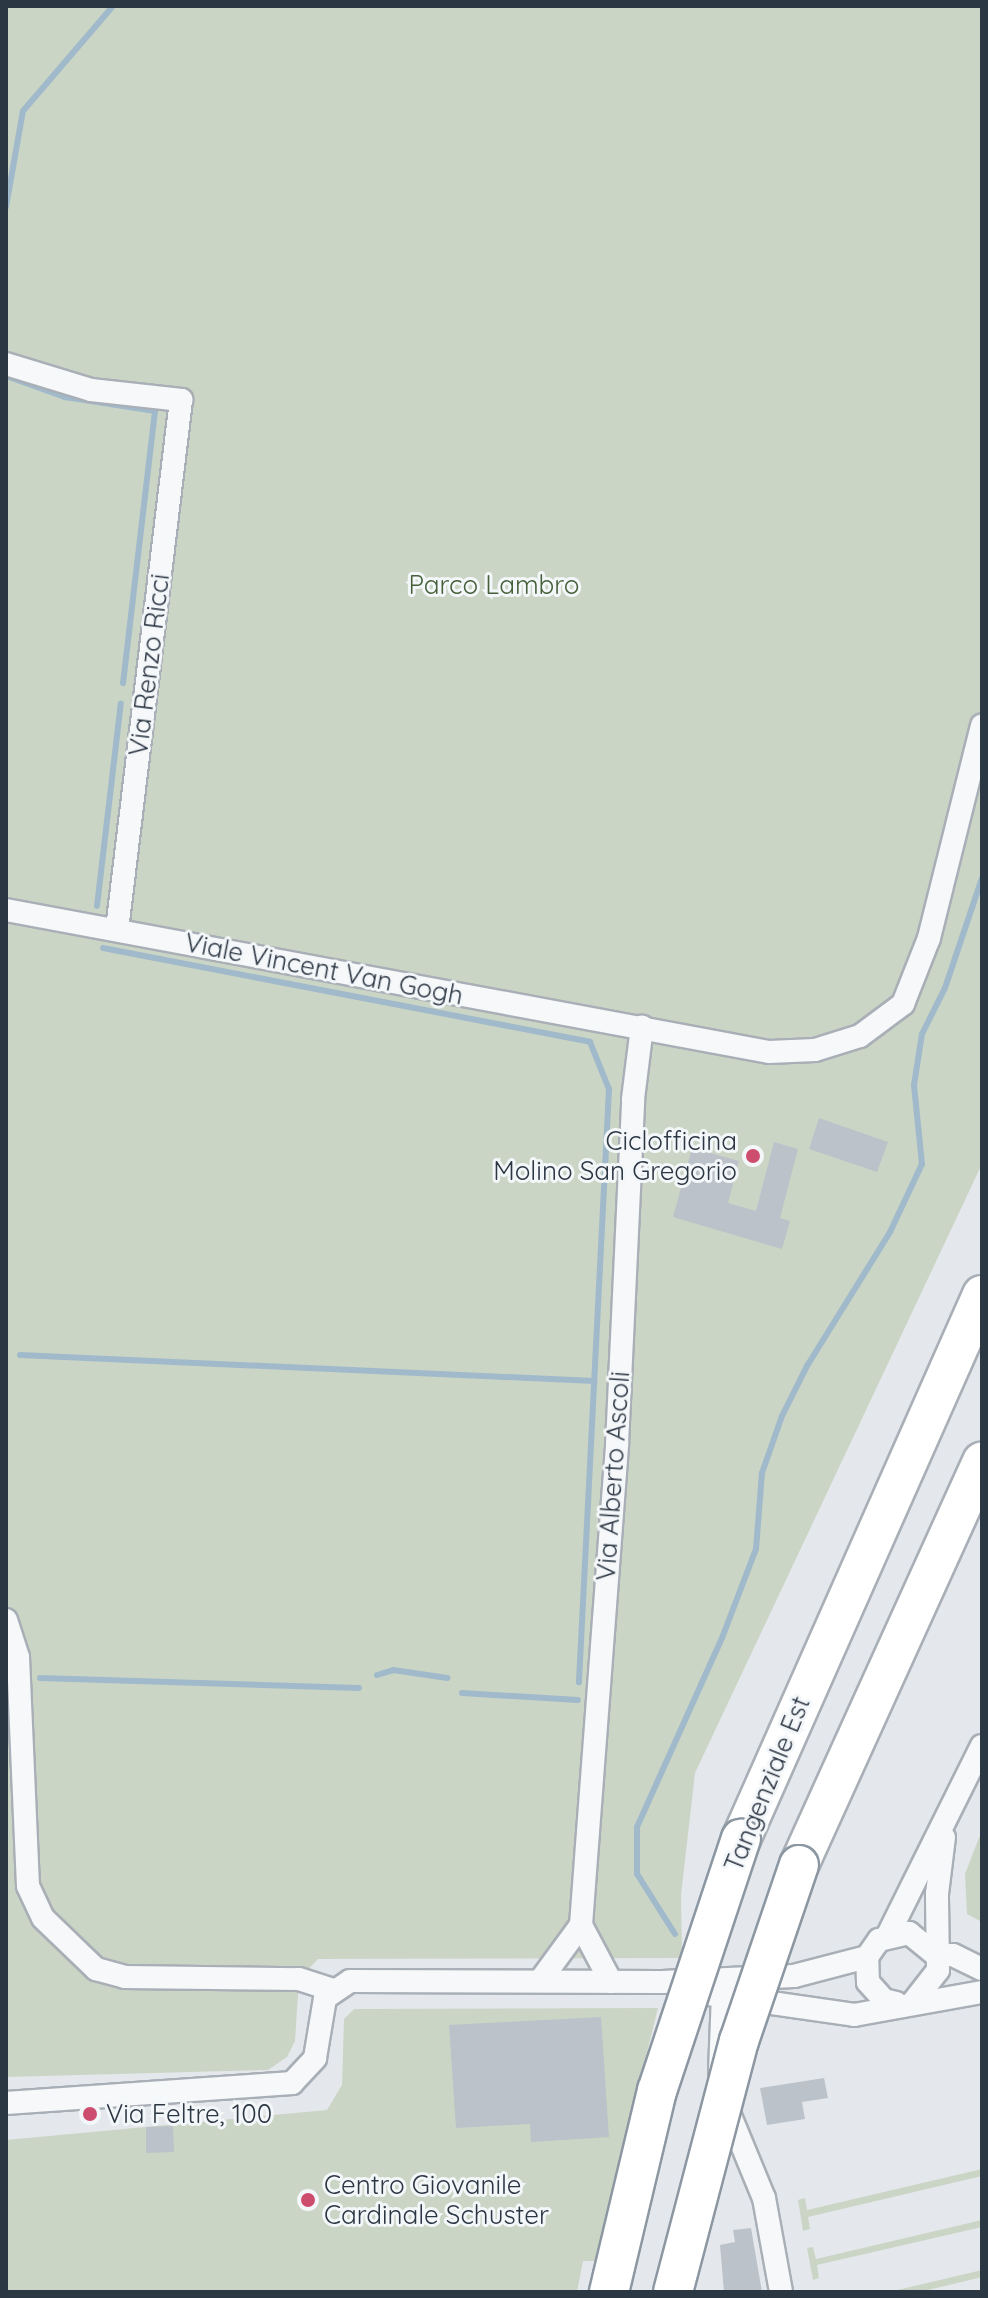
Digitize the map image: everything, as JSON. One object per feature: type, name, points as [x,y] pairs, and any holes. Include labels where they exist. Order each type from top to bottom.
[{"type":"highway","name":"Tangenziale Est","points":[[609,2292],[657,2091],[741,1839],[982,1295]]},
{"type":"highway","points":[[673,2292],[739,2041],[799,1865],[982,1462]]},
{"type":"street","name":"Via Renzo Ricci","points":[[6,364],[91,390],[181,400],[117,930]]},
{"type":"street","name":"Viale Vincent Van Gogh","points":[[6,910],[769,1052],[815,1050],[860,1036],[903,1004],[929,938],[982,725]]},
{"type":"street","name":"Via Alberto Ascoli","points":[[581,1925],[617,1444],[633,1099],[642,1027]]},
{"type":"street","points":[[6,1620],[18,1666],[28,1886],[43,1918],[96,1969],[125,1977],[299,1979],[332,1990]]},
{"type":"street","points":[[6,2103],[292,2083],[315,2058],[319,2009],[332,1990],[361,1980],[662,1982],[794,1976],[867,1957],[888,1935],[982,1746]]},
{"type":"street","points":[[662,1982],[845,2014],[878,2013],[905,2002],[934,1981],[937,1894],[947,1820]]},
{"type":"street","points":[[540,1981],[581,1925],[611,1982]]},
{"type":"street","points":[[888,1935],[909,1933],[937,1956],[953,1955],[982,1969]]},
{"type":"street","points":[[867,1957],[868,1982],[884,2000],[905,2002],[982,1992]]},
{"type":"street","points":[[723,1994],[718,2028],[722,2093],[732,2130],[764,2198],[781,2292]]},
{"type":"green space","name":"Parco Lambro","points":[[6,6],[982,6],[982,1164],[695,1773],[681,1895],[682,1958],[318,1959],[299,1979],[295,2041],[287,2057],[268,2070],[6,2077]]},
{"type":"green space","points":[[982,1830],[982,1922],[967,1914],[965,1874]]},
{"type":"green space","name":"Centro Giovanile Cardinale Schuster","points":[[658,2008],[595,2261],[583,2261],[577,2292],[6,2292],[6,2140],[327,2110],[342,2085],[344,2019],[354,2009]]},
{"type":"green space","points":[[982,2169],[982,2176],[808,2217],[810,2229],[803,2231],[798,2200],[805,2198],[807,2210]]},
{"type":"green space","points":[[982,2220],[982,2227],[817,2265],[819,2278],[813,2280],[807,2248],[813,2247],[816,2259]]},
{"type":"green space","points":[[982,2270],[982,2277],[920,2292],[889,2292]]},
{"type":"building","points":[[819,1118],[888,1142],[877,1172],[809,1149]]},
{"type":"building","points":[[774,1142],[798,1149],[780,1218],[790,1221],[782,1249],[673,1217],[692,1148],[739,1161],[728,1203],[756,1211]]},
{"type":"building","points":[[601,2017],[609,2137],[531,2142],[530,2124],[456,2128],[449,2025]]},
{"type":"building","points":[[824,2078],[828,2098],[802,2102],[805,2119],[767,2125],[760,2088]]},
{"type":"building","points":[[173,2126],[174,2152],[146,2153],[146,2127]]},
{"type":"building","points":[[751,2228],[762,2292],[724,2292],[720,2245],[735,2242],[733,2230]]},
{"type":"waterway","points":[[6,207],[23,111],[113,6]]},
{"type":"waterway","points":[[6,376],[65,397],[155,411],[123,683]]},
{"type":"waterway","points":[[97,906],[121,703]]},
{"type":"waterway","points":[[675,1934],[637,1874],[637,1827],[722,1638],[756,1549],[762,1473],[782,1416],[807,1366],[890,1232],[922,1164],[914,1085],[922,1034],[945,988],[982,878]]},
{"type":"waterway","points":[[103,948],[590,1042],[609,1089],[579,1682]]},
{"type":"waterway","points":[[20,1355],[594,1381]]},
{"type":"waterway","points":[[377,1675],[393,1670],[447,1678]]},
{"type":"waterway","points":[[40,1678],[359,1688]]},
{"type":"waterway","points":[[462,1693],[578,1700]]},
{"type":"place","name":"Ciclofficina Molino San Gregorio","points":[[753,1156]]},
{"type":"place","name":"Via Feltre, 100","points":[[90,2114]]},
{"type":"place","name":"Centro Giovanile Cardinale Schuster","points":[[308,2200]]}]
